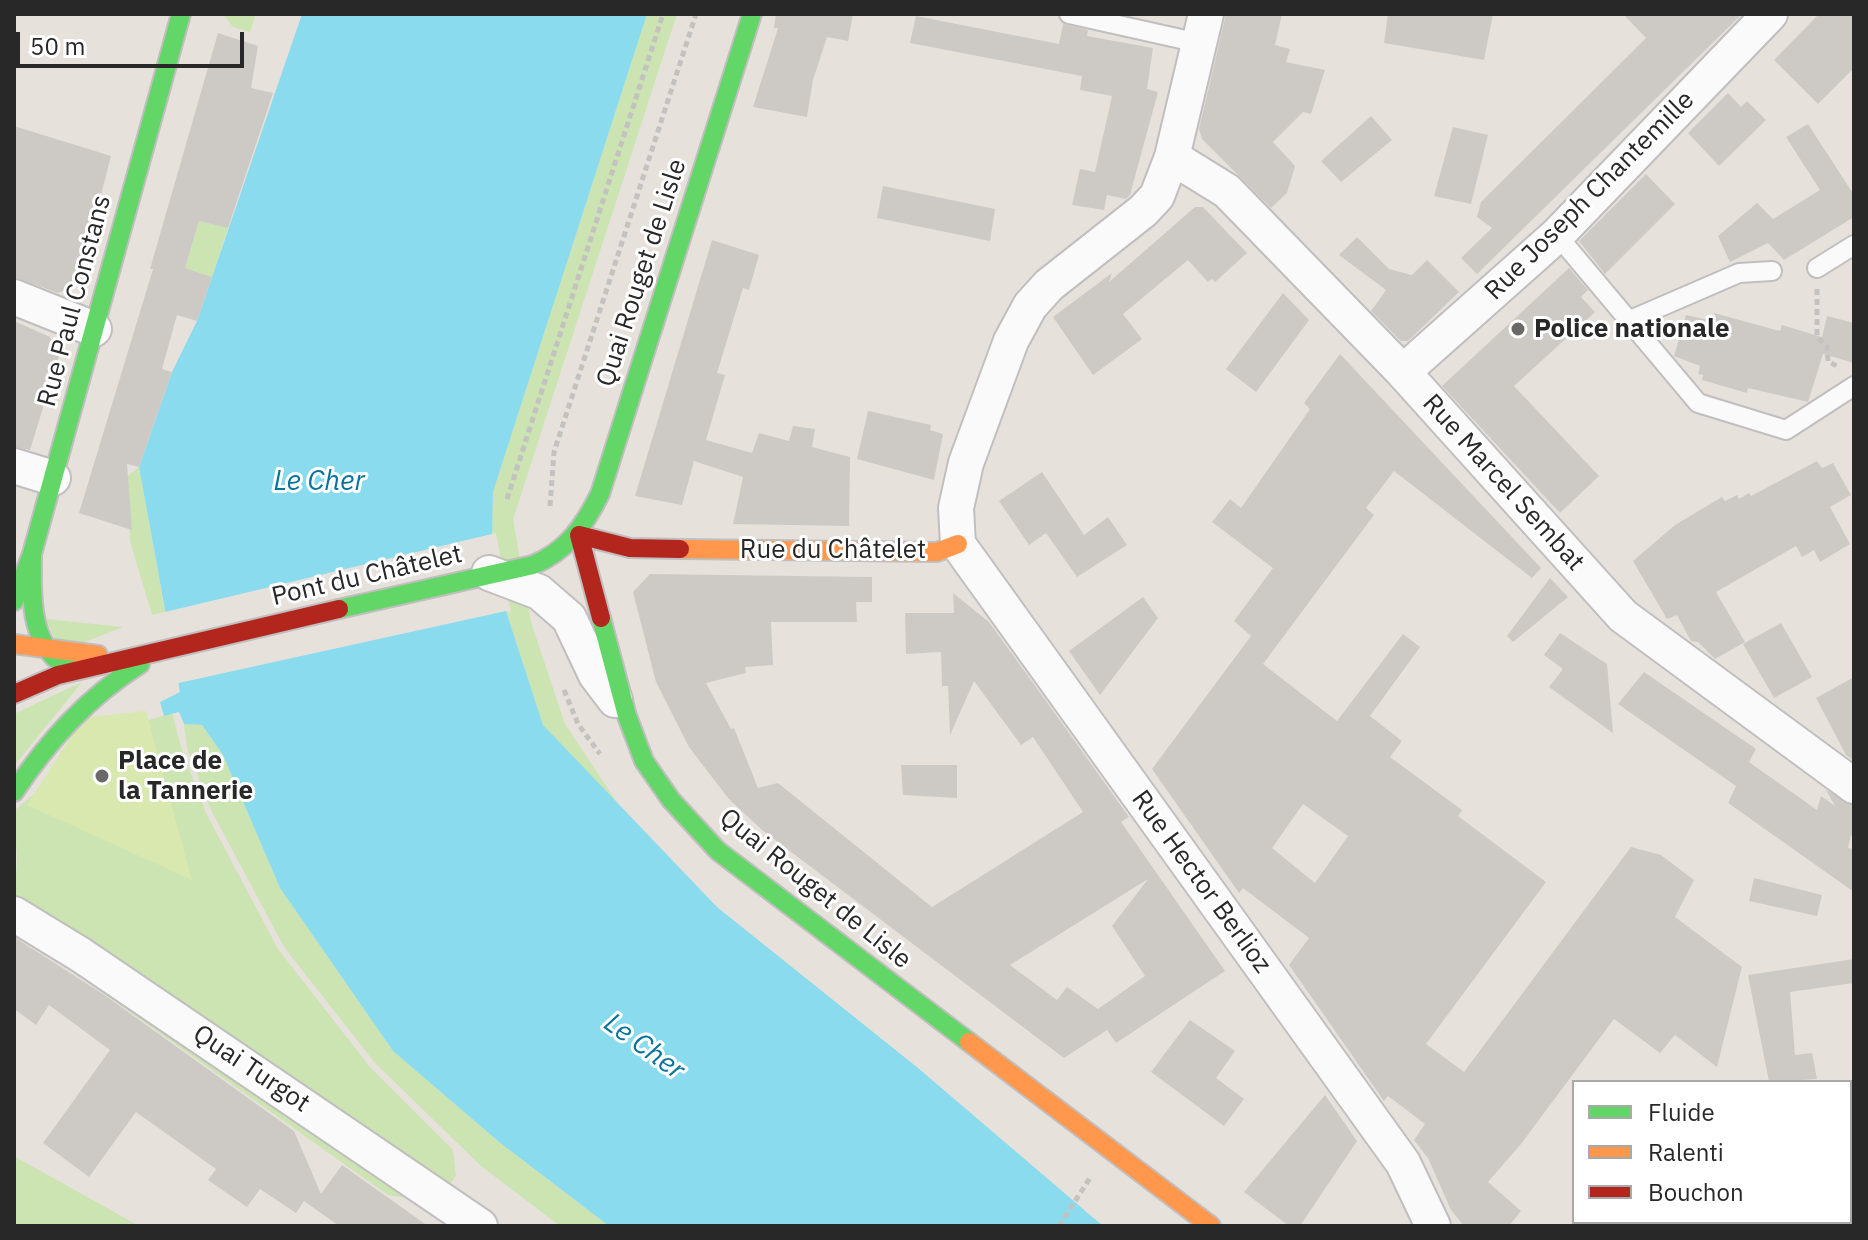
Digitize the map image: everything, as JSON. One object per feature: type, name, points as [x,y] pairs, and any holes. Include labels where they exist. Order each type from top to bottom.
[{"type":"main road","name":"Rue Paul Constans","points":[[14,601],[32,554],[181,14]]},
{"type":"main road","name":"Quai Rouget de Lisle","points":[[752,14],[600,494],[579,535],[627,716],[644,761],[671,800],[718,851],[1211,1226]]},
{"type":"main road","name":"Rue du Châtelet","points":[[579,535],[630,548],[937,552],[958,544]]},
{"type":"main road","points":[[536,578],[547,560],[579,535]]},
{"type":"main road","points":[[32,554],[32,602],[40,638],[62,666],[119,676]]},
{"type":"main road","name":"Pont du Châtelet","points":[[160,652],[489,573]]},
{"type":"main road","points":[[14,644],[50,651],[129,658]]},
{"type":"main road","points":[[14,694],[75,670],[160,652]]},
{"type":"main road","points":[[14,792],[54,733],[119,676],[160,652]]},
{"type":"street","name":"Rue Joseph Chantemille","points":[[1403,372],[1557,235],[1770,14]]},
{"type":"street","name":"Rue du Châtelet","points":[[958,544],[956,508],[966,463],[1011,341],[1030,306],[1049,285],[1143,211],[1157,196],[1172,157],[1203,28]]},
{"type":"street","name":"Rue Marcel Sembat","points":[[1172,157],[1227,191],[1403,372],[1623,616],[1854,786]]},
{"type":"street","points":[[14,297],[94,329]]},
{"type":"street","points":[[14,466],[53,478]]},
{"type":"street","name":"Rue Hector Berlioz","points":[[958,544],[1403,1163],[1433,1226]]},
{"type":"street","points":[[489,573],[536,578],[569,618],[596,675],[627,716]]},
{"type":"street","name":"Quai Turgot","points":[[15,914],[81,955],[480,1226]]},
{"type":"lane","points":[[1069,14],[1203,28]]},
{"type":"lane","points":[[1557,235],[1698,403],[1786,430],[1854,386]]},
{"type":"lane","points":[[1817,268],[1854,245]]},
{"type":"lane","points":[[1628,321],[1739,273],[1772,271]]},
{"type":"path","points":[[507,499],[663,14]]},
{"type":"path","points":[[550,514],[554,452],[696,14]]},
{"type":"path","points":[[1817,268],[1817,337],[1827,347],[1828,361],[1841,369]]},
{"type":"path","points":[[1059,1226],[1077,1203]]},
{"type":"green space","points":[[223,14],[256,14],[250,32],[233,27]]},
{"type":"green space","points":[[647,14],[677,14],[513,519],[531,622],[565,724],[624,813],[543,725],[506,611],[492,536],[493,492]]},
{"type":"green space","points":[[199,221],[228,228],[212,277],[185,268]]},
{"type":"green space","points":[[139,467],[165,612],[152,615],[130,541],[128,476]]},
{"type":"green space","points":[[46,619],[123,627],[60,652]]},
{"type":"green space","points":[[82,682],[14,766],[14,714]]},
{"type":"green space","name":"Place de la Tannerie","points":[[146,711],[192,880],[27,805],[83,718]]},
{"type":"green space","points":[[172,713],[182,750],[206,813],[278,949],[370,1067],[453,1150],[456,1176],[436,1202],[388,1195],[44,951],[14,921],[17,858],[14,811],[106,733]]},
{"type":"green space","points":[[184,724],[202,725],[223,755],[280,888],[393,1051],[499,1142],[609,1226],[560,1226],[481,1166],[375,1063],[284,947],[211,810],[187,748]]},
{"type":"green space","points":[[14,1156],[139,1226],[14,1226]]},
{"type":"water","name":"Le Cher","points":[[302,14],[647,14],[493,492],[492,536],[506,611],[543,725],[717,907],[918,1068],[1103,1226],[609,1226],[499,1142],[393,1051],[280,888],[223,755],[202,725],[184,724],[179,712],[164,716],[160,702],[180,692],[139,467],[172,372],[197,321]]},
{"type":"pier","points":[[496,533],[511,613],[506,611],[174,684],[161,613]]},
{"type":"building","points":[[776,14],[853,14],[848,41],[827,37],[813,80],[807,117],[753,107],[778,28],[774,28]]},
{"type":"building","points":[[1226,14],[1282,14],[1275,45],[1290,49],[1286,62],[1325,70],[1311,114],[1303,112],[1273,142],[1295,166],[1287,193],[1271,208],[1202,139],[1199,129]]},
{"type":"building","points":[[1388,14],[1493,14],[1484,60],[1384,43]]},
{"type":"building","points":[[1623,14],[1742,14],[1477,274],[1461,258],[1492,228],[1477,217],[1481,202],[1646,38]]},
{"type":"building","points":[[1819,14],[1854,14],[1854,68],[1818,104],[1774,60]]},
{"type":"building","points":[[916,16],[1059,44],[1063,24],[1088,30],[1087,36],[1153,48],[1147,89],[1158,92],[1130,195],[1126,199],[1107,195],[1104,210],[1072,205],[1080,169],[1095,172],[1112,96],[1080,90],[1082,76],[910,43]]},
{"type":"building","points":[[218,33],[258,46],[251,88],[273,93],[228,228],[199,221],[185,268],[212,277],[197,321],[177,315],[162,369],[172,372],[139,467],[127,464],[132,530],[79,513],[153,269],[150,269]]},
{"type":"building","points":[[1728,93],[1741,107],[1747,101],[1766,120],[1719,166],[1688,133]]},
{"type":"building","points":[[1371,116],[1392,140],[1341,182],[1321,161]]},
{"type":"building","points":[[1808,124],[1854,195],[1854,217],[1784,260],[1768,243],[1730,262],[1718,236],[1757,203],[1773,219],[1820,190],[1786,137]]},
{"type":"building","points":[[14,126],[111,156],[78,285],[58,293],[14,277]]},
{"type":"building","points":[[1453,127],[1488,135],[1471,204],[1434,196]]},
{"type":"building","points":[[1646,174],[1675,204],[1605,274],[1579,241]]},
{"type":"building","points":[[883,186],[995,209],[990,241],[877,218]]},
{"type":"building","points":[[1195,207],[1203,207],[1247,253],[1215,282],[1212,279],[1208,282],[1188,260],[1123,314],[1142,339],[1093,375],[1053,317],[1112,273],[1109,282]]},
{"type":"building","points":[[1357,237],[1389,269],[1412,275],[1427,260],[1459,292],[1408,341],[1401,341],[1371,311],[1386,290],[1339,255]]},
{"type":"building","points":[[712,240],[759,255],[749,290],[743,288],[717,373],[725,375],[706,440],[752,453],[759,433],[789,441],[793,426],[815,429],[812,447],[850,457],[849,526],[733,524],[743,477],[694,461],[682,505],[635,496]]},
{"type":"building","points":[[1569,268],[1588,290],[1581,297],[1595,312],[1514,386],[1599,476],[1560,513],[1442,386]]},
{"type":"building","points":[[1283,293],[1309,320],[1256,392],[1226,369]]},
{"type":"building","points":[[1714,313],[1780,331],[1782,325],[1822,337],[1827,316],[1854,323],[1854,363],[1823,354],[1808,402],[1748,388],[1747,393],[1702,380],[1703,375],[1698,374],[1700,366],[1674,356],[1686,315],[1713,321]]},
{"type":"building","points":[[14,321],[50,337],[59,356],[30,450],[14,447]]},
{"type":"building","points":[[1340,354],[1541,568],[1532,578],[1394,471],[1366,508],[1374,515],[1263,664],[1337,721],[1403,634],[1420,647],[1370,716],[1402,741],[1390,757],[1462,810],[1458,816],[1546,882],[1426,1044],[1464,1072],[1631,847],[1661,855],[1694,880],[1675,917],[1742,967],[1717,1067],[1675,1035],[1660,1053],[1614,1019],[1521,1144],[1488,1182],[1521,1211],[1509,1226],[1464,1226],[1451,1210],[1428,1158],[1414,1140],[1425,1124],[1388,1096],[1384,1101],[1289,965],[1309,938],[1243,888],[1239,893],[1152,769],[1251,636],[1234,621],[1273,568],[1212,522],[1230,499],[1241,508],[1310,409],[1304,403]],"holes":[[[1303,804],[1348,836],[1315,883],[1272,848]]]},
{"type":"building","points":[[868,411],[931,425],[930,430],[943,434],[934,480],[857,459]]},
{"type":"building","points":[[1817,461],[1822,468],[1833,463],[1851,495],[1830,507],[1850,544],[1820,562],[1814,550],[1802,557],[1796,546],[1716,592],[1745,642],[1715,659],[1698,642],[1691,641],[1677,615],[1667,619],[1633,561],[1675,525],[1722,497],[1725,501],[1737,495],[1739,499],[1749,493],[1751,496]]},
{"type":"building","points":[[1042,472],[1084,535],[1108,517],[1127,545],[1077,577],[1046,533],[1029,545],[999,501]]},
{"type":"building","points":[[650,574],[872,577],[872,602],[856,602],[857,622],[771,622],[773,665],[745,667],[746,673],[706,683],[731,729],[734,728],[758,788],[778,783],[932,907],[1083,812],[1033,737],[1021,745],[974,681],[950,735],[948,686],[942,686],[941,652],[906,654],[905,613],[954,613],[953,593],[989,622],[1041,694],[1129,817],[1121,822],[1225,971],[1116,1043],[1107,1030],[1064,1058],[762,830],[728,798],[689,747],[656,682],[633,592]],"holes":[[[1148,879],[1112,926],[1145,976],[1098,1009],[1067,987],[1057,1000],[1010,965]]]},
{"type":"building","points":[[1550,578],[1568,597],[1513,642],[1507,636]]},
{"type":"building","points":[[1143,597],[1158,618],[1100,695],[1069,651]]},
{"type":"building","points":[[1781,623],[1812,677],[1774,698],[1743,644]]},
{"type":"building","points":[[1560,633],[1607,664],[1613,733],[1549,687],[1563,669],[1544,655]]},
{"type":"building","points":[[1644,672],[1756,749],[1749,762],[1817,810],[1821,796],[1835,806],[1826,790],[1854,806],[1854,840],[1851,835],[1848,848],[1854,849],[1854,892],[1728,803],[1736,786],[1618,704]]},
{"type":"building","points":[[1854,677],[1854,761],[1846,755],[1816,698]]},
{"type":"building","points":[[901,765],[957,765],[957,798],[903,795]]},
{"type":"building","points":[[1754,878],[1822,895],[1817,916],[1749,901]]},
{"type":"building","points":[[14,937],[103,994],[294,1131],[321,1194],[342,1165],[428,1226],[339,1226],[304,1201],[296,1213],[260,1189],[247,1207],[208,1180],[216,1169],[136,1112],[89,1177],[43,1143],[110,1050],[49,1005],[36,1025],[14,1009]]},
{"type":"building","points":[[1854,959],[1854,983],[1790,992],[1795,1055],[1812,1053],[1817,1079],[1769,1080],[1748,975]]},
{"type":"building","points":[[1190,1020],[1235,1051],[1216,1078],[1244,1099],[1224,1126],[1151,1072]]},
{"type":"building","points":[[1325,1095],[1357,1141],[1300,1226],[1289,1226],[1244,1192]]},
{"type":"traffic: fast","points":[[14,601],[32,554],[181,14]]},
{"type":"traffic: fast","points":[[339,609],[533,565],[565,545],[588,517],[600,494],[752,14]]},
{"type":"traffic: fast","points":[[32,554],[35,619],[46,648],[70,669]]},
{"type":"traffic: fast","points":[[601,618],[627,716],[644,761],[671,800],[718,851],[969,1042]]},
{"type":"traffic: fast","points":[[14,792],[70,721],[103,691],[140,664]]},
{"type":"traffic: slow","points":[[680,549],[937,552],[958,544]]},
{"type":"traffic: slow","points":[[14,644],[98,655]]},
{"type":"traffic: slow","points":[[969,1042],[1211,1226]]},
{"type":"traffic: jam","points":[[601,618],[579,535],[630,548],[680,549]]},
{"type":"traffic: jam","points":[[14,694],[58,675],[339,609]]},
{"type":"place","name":"Police nationale","points":[[1518,329]]},
{"type":"place","name":"Place de la Tannerie","points":[[102,776]]}]
